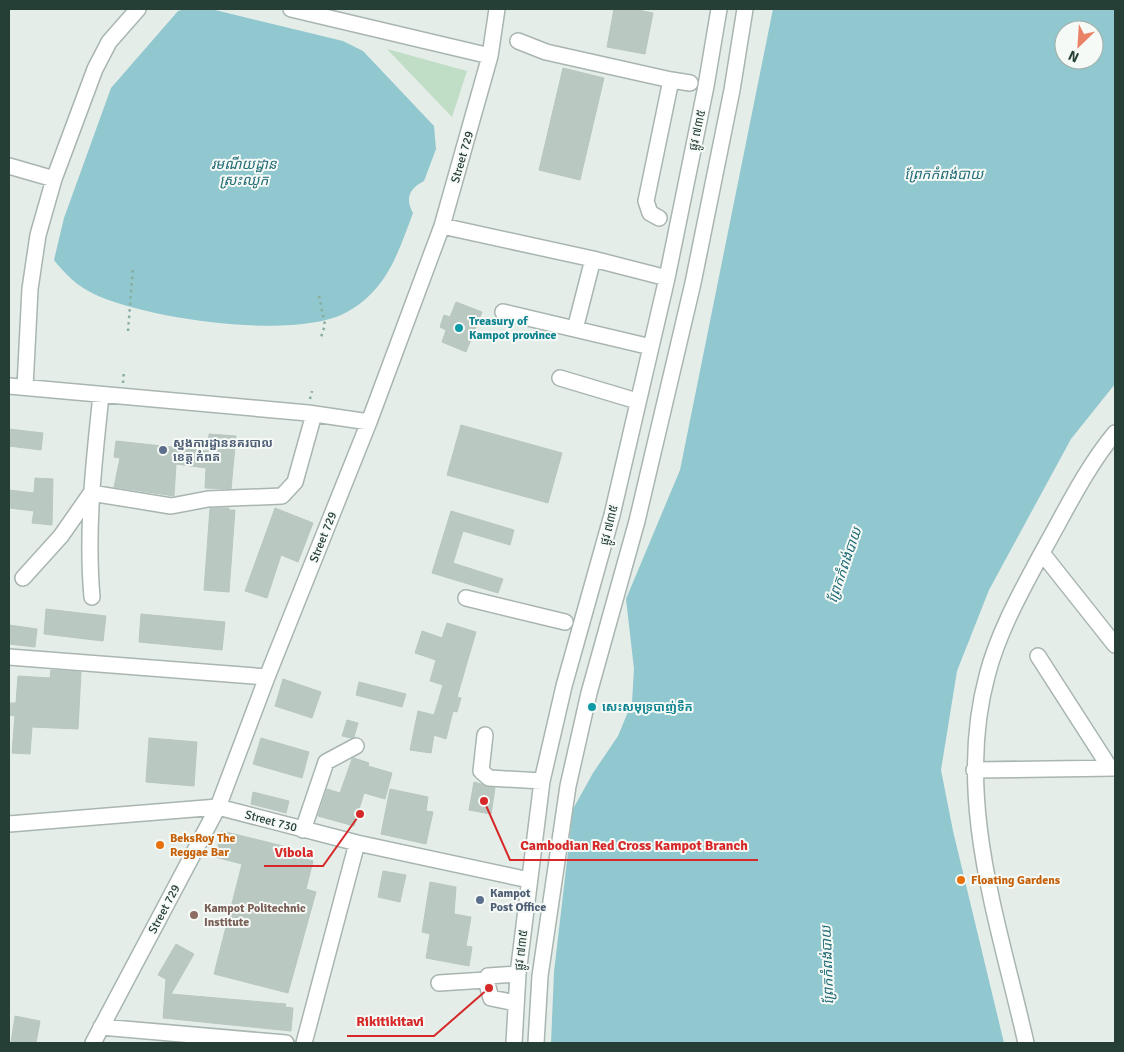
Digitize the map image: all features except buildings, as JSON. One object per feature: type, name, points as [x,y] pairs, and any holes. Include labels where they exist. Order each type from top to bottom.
[{"type":"street","points":[[25,387],[31,280],[38,235],[54,179],[95,69],[109,42],[138,9]]},
{"type":"street","points":[[291,9],[490,56]]},
{"type":"street","name":"Street 729","points":[[93,1043],[218,807],[267,677],[369,422],[442,226],[490,56],[497,9]]},
{"type":"street","name":"ផ្លូវ ៧៣៥","points":[[514,1043],[518,974],[542,781],[564,686],[574,624],[612,514],[667,278],[668,221],[698,84],[719,9]]},
{"type":"street","points":[[536,1043],[540,976],[568,786],[589,693],[637,521],[691,292],[732,90],[745,9]]},
{"type":"street","points":[[493,34],[546,52],[671,80],[698,84]]},
{"type":"street","points":[[668,221],[650,213],[646,201],[671,80]]},
{"type":"street","points":[[9,166],[54,179]]},
{"type":"street","points":[[442,226],[593,258],[667,278]]},
{"type":"street","points":[[576,329],[593,258]]},
{"type":"street","points":[[503,312],[651,347]]},
{"type":"street","points":[[560,378],[637,401]]},
{"type":"street","points":[[9,386],[314,414],[369,422]]},
{"type":"street","points":[[92,597],[89,556],[91,494],[101,394]]},
{"type":"street","points":[[91,494],[171,506],[208,499],[282,496],[295,482],[314,414]]},
{"type":"street","points":[[1026,1043],[982,856],[974,770],[977,731],[987,675],[1014,605],[1101,450],[1115,433]]},
{"type":"street","points":[[24,578],[51,549],[91,494]]},
{"type":"street","points":[[1042,553],[1115,645]]},
{"type":"street","points":[[466,598],[574,624]]},
{"type":"street","points":[[1038,656],[1113,768]]},
{"type":"street","points":[[9,657],[267,677]]},
{"type":"street","points":[[485,735],[481,771],[484,775],[489,778],[542,781]]},
{"type":"street","points":[[303,830],[326,762],[356,746]]},
{"type":"street","points":[[974,770],[1113,768]]},
{"type":"street","name":"Street 730","points":[[9,824],[218,807],[357,843],[529,880]]},
{"type":"street","points":[[304,1043],[357,843]]},
{"type":"street","points":[[438,983],[486,980],[488,976],[493,975],[518,974]]},
{"type":"street","points":[[486,980],[491,998],[516,1003]]},
{"type":"street","points":[[102,1028],[286,1043]]},
{"type":"path","points":[[128,332],[131,314],[133,268]]},
{"type":"path","points":[[319,296],[325,325],[321,337]]},
{"type":"green space","points":[[387,49],[467,71],[452,117]]},
{"type":"water","name":"រមណីយដ្ឋាន ស្រះឈូក","points":[[185,9],[211,9],[343,41],[363,51],[434,126],[436,149],[424,181],[415,187],[410,194],[409,203],[413,213],[396,256],[382,282],[361,303],[347,312],[323,321],[293,325],[258,326],[184,318],[118,303],[94,294],[72,279],[54,260],[64,218],[111,88],[178,11]]},
{"type":"water","name":"ព្រែកកំពង់បាយ","points":[[773,9],[1115,9],[1115,384],[1071,439],[989,590],[957,671],[941,770],[953,831],[1004,1043],[551,1043],[554,972],[573,809],[593,773],[618,736],[632,702],[634,669],[626,599],[680,470]]},
{"type":"place","name":"Treasury of Kampot province","points":[[459,328]]},
{"type":"place","name":"ស្នងការដ្ឋាននគរបាល ខេត្ត កំពត","points":[[163,450]]},
{"type":"place","name":"សេះសមុទ្របាញ់ទឹក","points":[[592,707]]},
{"type":"place","name":"Cambodian Red Cross Kampot Branch","points":[[484,801]]},
{"type":"place","name":"Vibola","points":[[360,814]]},
{"type":"place","name":"BeksRoy The Reggae Bar","points":[[160,845]]},
{"type":"place","name":"Floating Gardens","points":[[961,880]]},
{"type":"place","name":"Kampot Post Office","points":[[480,900]]},
{"type":"place","name":"Kampot Politechnic Institute","points":[[194,915]]},
{"type":"place","name":"Rikitikitavi","points":[[489,988]]}]
